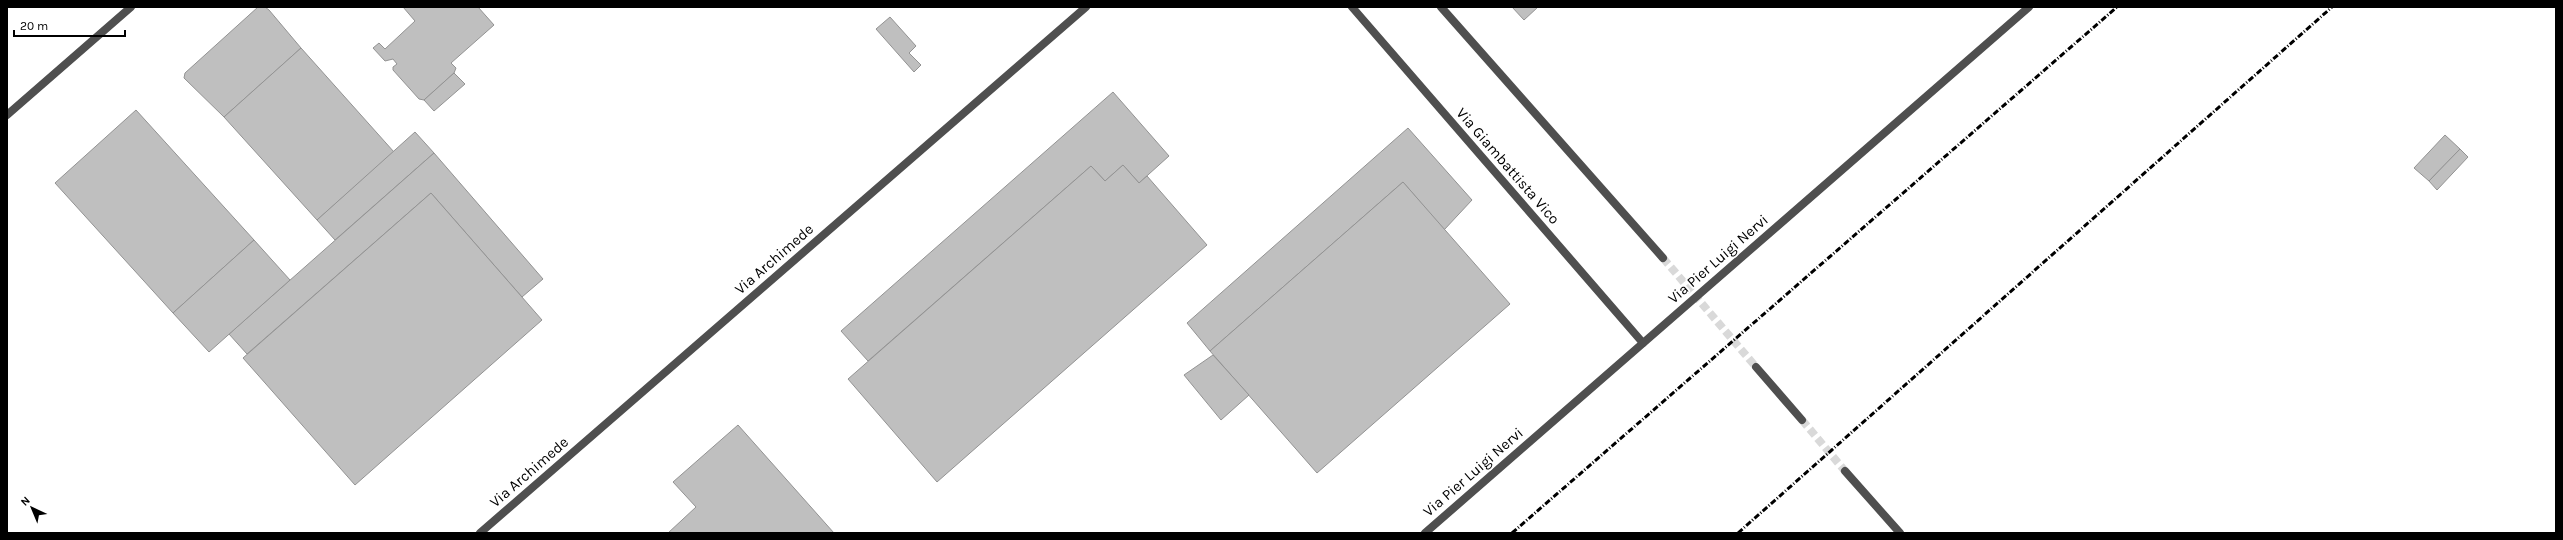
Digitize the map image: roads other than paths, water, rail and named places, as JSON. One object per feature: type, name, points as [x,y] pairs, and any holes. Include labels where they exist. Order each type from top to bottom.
[{"type":"street","points":[[7,115],[131,7]]},
{"type":"street","name":"Via Archimede","points":[[480,533],[1086,7]]},
{"type":"street","name":"Via Giambattista Vico","points":[[1352,7],[1643,343]]},
{"type":"street","points":[[1441,7],[1663,258]]},
{"type":"street","name":"Via Pier Luigi Nervi","points":[[1425,533],[2029,7]]},
{"type":"street","points":[[1756,367],[1802,420]]},
{"type":"street","points":[[1845,471],[1900,533]]},
{"type":"tunnel","points":[[1663,258],[1756,367]]},
{"type":"tunnel","points":[[1802,420],[1845,471]]},
{"type":"railway","points":[[1512,533],[2117,7]]},
{"type":"railway","points":[[1738,533],[2332,7]]}]
